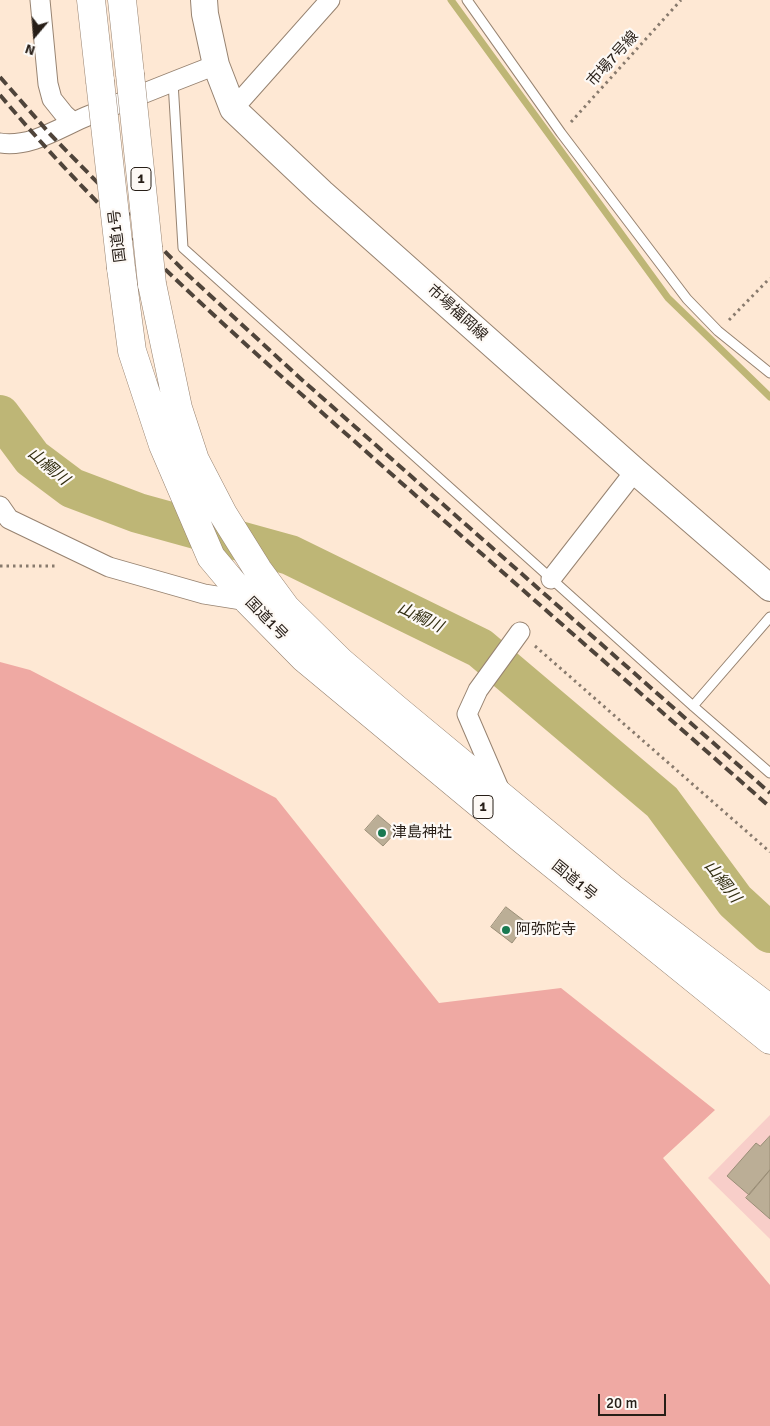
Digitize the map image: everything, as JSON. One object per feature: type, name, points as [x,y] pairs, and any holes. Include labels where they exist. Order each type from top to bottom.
[{"type":"highway","name":"国道1号","points":[[91,0],[132,351],[163,445],[211,558],[248,602],[304,658],[374,718],[770,1040]]},
{"type":"highway","name":"国道1号","points":[[122,0],[152,284],[178,408],[195,460],[223,514],[258,570],[286,608],[341,662],[612,888],[770,1009]]},
{"type":"main road","name":"市場福岡線","points":[[204,0],[205,14],[216,65],[234,109],[259,135],[635,471],[770,588]]},
{"type":"street","points":[[40,0],[48,84],[52,99],[73,122]]},
{"type":"street","points":[[234,109],[330,0]]},
{"type":"street","points":[[0,143],[11,145],[50,134],[73,122],[216,65]]},
{"type":"street","points":[[550,579],[635,471]]},
{"type":"street","points":[[0,506],[9,519],[109,566],[204,594],[248,602]]},
{"type":"street","points":[[503,796],[467,714],[478,690],[520,632]]},
{"type":"lane","points":[[467,0],[561,133],[687,299],[718,331],[770,373]]},
{"type":"lane","points":[[173,81],[183,248],[550,579],[770,773]]},
{"type":"lane","points":[[692,706],[770,617]]},
{"type":"path","name":"市場7号線","points":[[561,133],[681,0]]},
{"type":"path","points":[[718,331],[770,278]]},
{"type":"path","points":[[0,566],[59,566]]},
{"type":"path","points":[[520,632],[770,852]]},
{"type":"shaded area","points":[[0,662],[30,670],[276,798],[439,1003],[561,988],[715,1110],[663,1158],[770,1285],[770,1426],[0,1426]]},
{"type":"shaded area","points":[[770,1115],[770,1239],[708,1178]]},
{"type":"building","points":[[378,815],[397,831],[383,846],[365,830]]},
{"type":"building","points":[[506,907],[527,923],[512,943],[491,927]]},
{"type":"building","points":[[770,1136],[770,1170],[749,1195],[727,1176],[756,1143],[760,1146]]},
{"type":"building","points":[[770,1170],[770,1219],[746,1198]]},
{"type":"waterway","points":[[451,0],[668,298],[770,397]]},
{"type":"waterway","name":"山綱川","points":[[0,415],[32,458],[72,488],[138,513],[290,555],[480,648],[662,802],[735,901],[770,933]]},
{"type":"railway","points":[[0,77],[50,134],[187,274],[301,379],[770,793]]},
{"type":"railway","points":[[0,95],[86,191],[178,282],[273,369],[770,807]]},
{"type":"place","name":"津島神社","points":[[382,833]]},
{"type":"place","name":"阿弥陀寺","points":[[506,930]]}]
